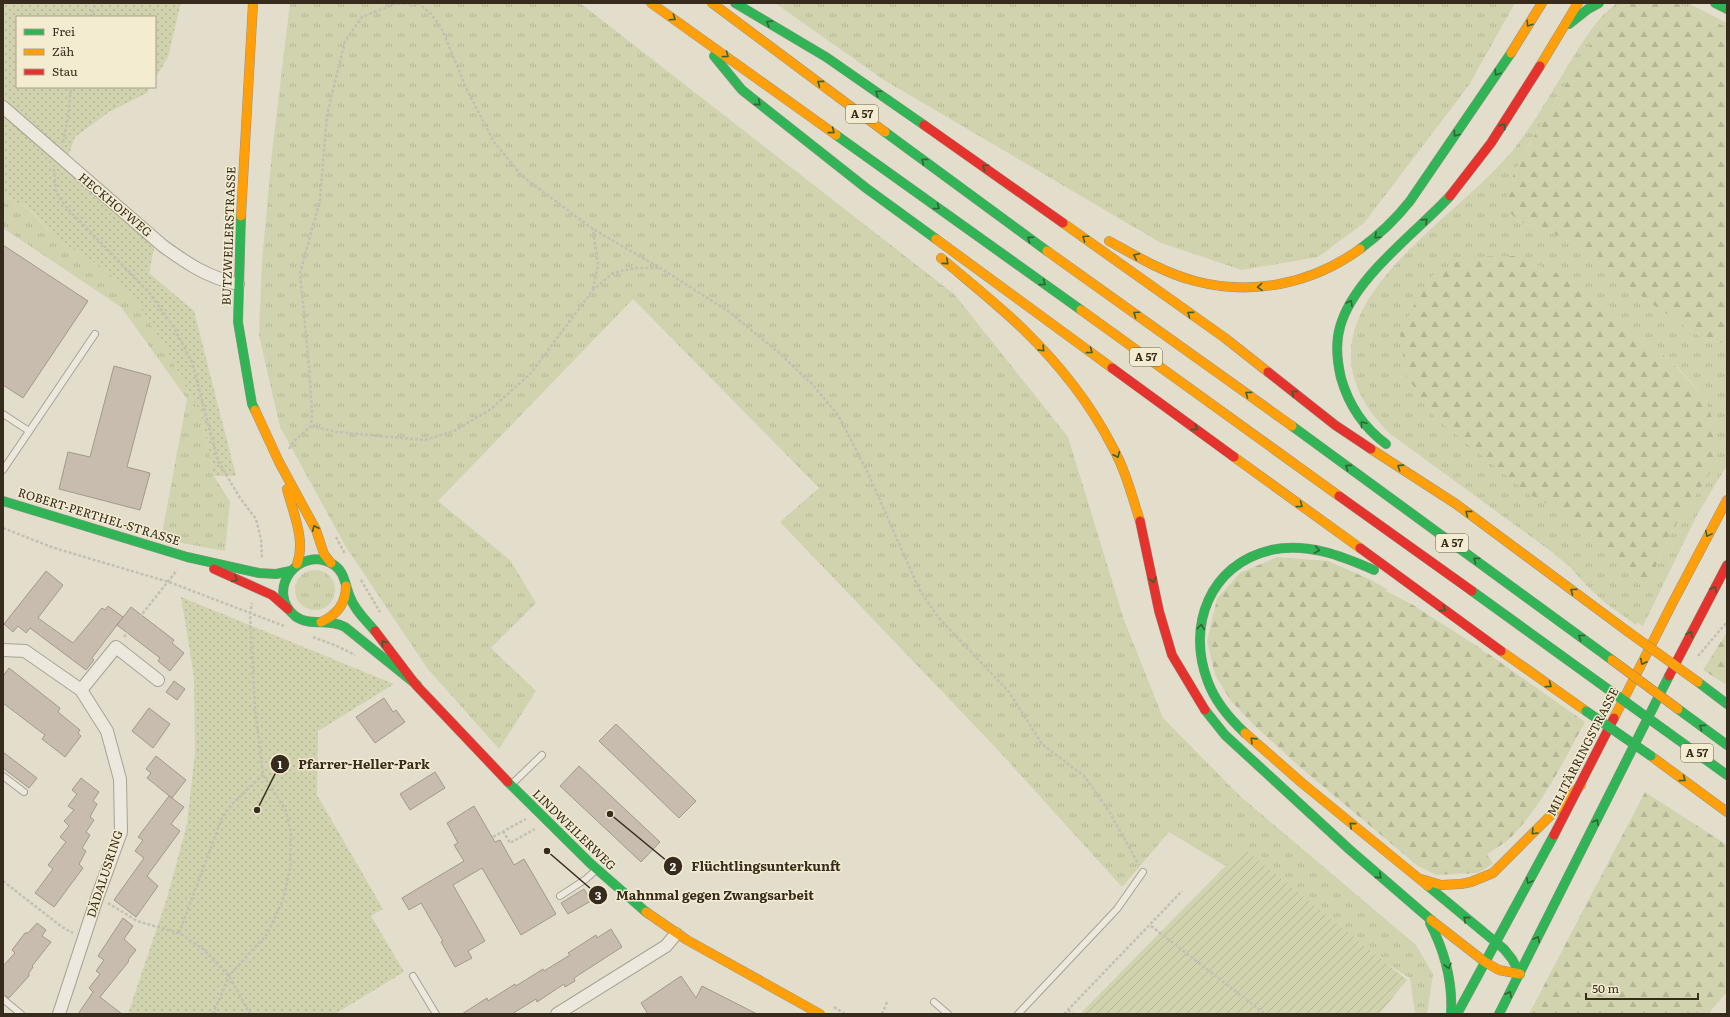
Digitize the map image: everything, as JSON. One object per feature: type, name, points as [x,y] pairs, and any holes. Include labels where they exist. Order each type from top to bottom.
[{"type":"main road","name":"BUTZWEILERSTRASSE","points":[[253,3],[238,284],[238,322],[252,404],[279,462],[316,530],[324,554],[331,563]]},
{"type":"main road","name":"A 57","points":[[651,3],[1727,775]]},
{"type":"main road","name":"A 57","points":[[712,3],[1012,226],[1291,426],[1727,745]]},
{"type":"main road","points":[[734,3],[826,57],[1017,190],[1224,338],[1335,425],[1456,504]]},
{"type":"main road","points":[[1103,238],[1180,276],[1222,287],[1279,285],[1308,278],[1335,266],[1360,251],[1372,241],[1410,202],[1478,102],[1542,3]]},
{"type":"main road","points":[[1395,450],[1371,434],[1362,425],[1355,415],[1338,371],[1336,345],[1347,308],[1367,278],[1438,208],[1476,164],[1497,136],[1578,3]]},
{"type":"main road","points":[[1564,28],[1588,9],[1599,3]]},
{"type":"main road","points":[[1715,3],[1727,9]]},
{"type":"main road","points":[[694,33],[742,90],[866,188],[1411,586],[1586,712],[1651,756],[1727,812]]},
{"type":"main road","points":[[866,188],[920,239]]},
{"type":"main road","points":[[1017,190],[1090,230]]},
{"type":"main road","points":[[932,250],[1022,328],[1055,363],[1090,408],[1113,447],[1132,494],[1141,524],[1159,611],[1172,654],[1206,711],[1225,735],[1250,760],[1427,917],[1485,962],[1499,970],[1520,974]]},
{"type":"main road","points":[[1291,426],[1338,448]]},
{"type":"main road","name":"BUTZWEILERSTRASSE","points":[[279,462],[299,534],[301,553],[293,567]]},
{"type":"main road","points":[[1419,469],[1456,504]]},
{"type":"main road","points":[[1386,470],[1456,504]]},
{"type":"main road","name":"MILITÄRRINGSTRASSE","points":[[1457,1014],[1497,943],[1581,785],[1669,609],[1727,500]]},
{"type":"main road","name":"ROBERT-PERTHEL-STRASSE","points":[[3,501],[187,557],[259,573],[276,574],[293,567]]},
{"type":"main road","name":"A 57","points":[[1456,504],[1626,631],[1727,704]]},
{"type":"main road","points":[[1411,586],[1348,558],[1318,550],[1280,548],[1257,554],[1247,559],[1219,581],[1207,599],[1200,629],[1201,654],[1206,676],[1216,697],[1234,722],[1285,768],[1381,850],[1420,879],[1497,943],[1510,956],[1520,974]]},
{"type":"main road","name":"ROBERT-PERTHEL-STRASSE","points":[[187,557],[272,595],[289,610]]},
{"type":"main road","points":[[289,610],[284,599],[283,588],[285,579],[293,567],[314,558],[331,563]]},
{"type":"main road","name":"LINDWEILERWEG","points":[[331,563],[338,569],[352,602],[417,685],[473,747],[596,870],[638,906],[676,934],[820,1014]]},
{"type":"main road","points":[[1499,1014],[1701,613],[1727,565]]},
{"type":"main road","points":[[321,622],[332,618],[340,610],[345,602],[347,594],[346,585]]},
{"type":"main road","name":"LINDWEILERWEG","points":[[289,610],[298,618],[309,622],[336,623],[350,630],[417,685]]},
{"type":"main road","points":[[1420,879],[1441,885],[1461,884],[1471,882],[1492,872],[1502,865],[1581,785]]},
{"type":"main road","points":[[1427,917],[1443,948],[1449,968],[1451,1014]]},
{"type":"street","name":"HECKHOFWEG","points":[[3,107],[163,246],[191,266],[223,280],[238,284]]},
{"type":"street","points":[[80,690],[116,647],[158,680]]},
{"type":"street","name":"DÄDALUSRING","points":[[3,650],[25,651],[80,690],[107,731],[120,779],[121,832],[83,939],[59,1014]]},
{"type":"street","points":[[557,1014],[666,946],[676,934]]},
{"type":"lane","points":[[3,470],[95,334]]},
{"type":"lane","points":[[3,414],[29,431]]},
{"type":"lane","points":[[511,785],[542,755]]},
{"type":"lane","points":[[3,776],[24,792]]},
{"type":"lane","points":[[560,896],[586,880],[596,870]]},
{"type":"lane","points":[[1018,1014],[1117,909],[1142,872]]},
{"type":"lane","points":[[414,976],[436,1014]]},
{"type":"lane","points":[[3,999],[22,1014]]},
{"type":"lane","points":[[934,1002],[948,1014]]},
{"type":"path","points":[[90,16],[96,3]]},
{"type":"path","points":[[284,448],[287,453],[293,442],[311,426],[312,413],[309,366],[300,273],[320,200],[327,115],[345,41],[362,18],[395,4],[419,4],[430,13],[441,27],[467,90],[494,142],[522,176],[593,230],[660,268],[728,311],[778,352],[811,383],[838,415],[867,471],[919,589],[938,617],[1009,692],[1042,744],[1085,778],[1127,841],[1142,872]]},
{"type":"path","points":[[71,88],[64,140],[56,154],[54,172],[56,192],[66,207],[148,290],[173,326],[192,362],[218,461],[240,498],[256,519],[261,539],[262,562]]},
{"type":"path","points":[[593,230],[598,266],[593,290]]},
{"type":"path","points":[[311,426],[337,432],[425,440],[454,431],[491,409],[532,373],[593,290],[613,273],[635,268],[660,268]]},
{"type":"path","points":[[3,528],[54,548],[169,582],[250,614],[255,708],[263,775],[286,810],[291,833],[290,869],[284,900],[267,934],[230,976],[213,1014]]},
{"type":"path","points":[[332,532],[347,556]]},
{"type":"path","points":[[116,647],[169,582],[187,557]]},
{"type":"path","points":[[358,575],[382,614]]},
{"type":"path","points":[[179,933],[222,818],[232,804],[263,775]]},
{"type":"path","points":[[480,844],[528,818]]},
{"type":"path","points":[[503,832],[510,843],[531,831]]},
{"type":"path","points":[[3,881],[62,927],[83,939]]},
{"type":"path","points":[[1064,1014],[1182,892]]},
{"type":"path","points":[[97,898],[137,921],[179,933],[203,948],[230,976],[250,1014]]},
{"type":"path","points":[[1150,926],[1265,1014]]},
{"type":"path","points":[[882,1014],[888,1000]]},
{"type":"path","points":[[832,1007],[845,1014]]},
{"type":"path","points":[[1068,1010],[1073,1014]]},
{"type":"path","points":[[1696,1014],[1699,1011]]},
{"type":"green space","points":[[3,3],[184,3],[180,6],[168,57],[156,77],[156,16],[16,16],[16,88],[150,88],[147,93],[109,112],[75,137],[68,157],[157,235],[149,273],[194,311],[236,476],[214,476],[201,415],[165,347],[136,301],[105,269],[56,239],[32,211],[3,194]]},
{"type":"green space","points":[[290,3],[580,3],[955,295],[1068,437],[1124,620],[1163,718],[1241,797],[1416,945],[1433,974],[1427,1014],[1415,1014],[1410,978],[1169,832],[1122,887],[996,748],[780,522],[819,488],[633,299],[438,501],[510,560],[536,603],[491,648],[536,691],[499,749],[427,668],[346,547],[280,427],[259,335],[262,262],[272,152]]},
{"type":"green space","points":[[775,3],[1515,3],[1469,85],[1364,223],[1318,257],[1242,270],[1161,243],[884,80]]},
{"type":"green space","points":[[1617,3],[1630,3],[1614,12],[1602,26],[1526,149],[1510,182],[1515,218],[1525,224],[1538,226],[1578,246],[1649,302],[1704,339],[1727,344],[1727,465],[1697,515],[1643,626],[1637,622],[1636,625],[1603,601],[1569,566],[1552,552],[1389,433],[1359,390],[1351,350],[1362,312],[1385,276],[1418,242],[1488,177],[1516,146],[1538,114],[1586,36]],"holes":[[[1467,257],[1492,257],[1561,275],[1630,328],[1679,369],[1704,397],[1718,458],[1661,551],[1652,579],[1642,587],[1616,557],[1565,514],[1529,494],[1473,448]]]},
{"type":"green space","points":[[1630,3],[1674,3],[1691,9],[1727,28],[1727,344],[1704,339],[1649,302],[1578,246],[1538,226],[1525,224],[1515,218],[1508,210],[1507,197],[1510,182],[1526,149],[1602,26],[1614,12]]},
{"type":"green space","points":[[1674,3],[1688,3],[1727,23],[1727,28],[1691,9]]},
{"type":"green space","points":[[3,194],[31,211],[56,239],[105,269],[136,301],[165,347],[201,415],[214,476],[230,502],[225,551],[161,539],[187,399],[121,307],[3,228]]},
{"type":"green space","points":[[1517,256],[1561,275],[1630,328],[1671,362],[1704,397],[1717,431],[1718,458],[1661,551],[1652,579],[1642,587],[1616,557],[1565,514],[1529,494],[1435,418],[1406,375],[1400,333],[1421,291],[1434,273],[1467,257]]},
{"type":"green space","points":[[1277,557],[1328,561],[1369,579],[1483,650],[1482,651],[1490,655],[1585,722],[1544,795],[1525,822],[1511,837],[1487,854],[1493,864],[1478,873],[1436,875],[1418,866],[1300,767],[1254,725],[1231,701],[1215,675],[1207,641],[1217,599],[1240,573]]},
{"type":"green space","points":[[319,570],[326,573],[332,579],[335,590],[334,598],[326,607],[319,610],[311,610],[304,607],[296,598],[295,586],[298,579],[307,571]]},
{"type":"green space","points":[[181,597],[394,684],[318,731],[317,795],[383,909],[371,916],[404,972],[335,1014],[128,1014],[167,898],[187,824],[195,753],[194,677]]},
{"type":"green space","points":[[1727,632],[1727,685],[1703,670]]},
{"type":"green space","points":[[1645,792],[1727,845],[1727,992],[1708,1014],[1529,1014]]},
{"type":"green space","points":[[1243,848],[1407,980],[1379,1014],[1080,1014]]},
{"type":"building","points":[[3,245],[88,301],[23,398],[3,385]]},
{"type":"building","points":[[114,366],[151,376],[127,467],[150,473],[140,510],[59,489],[68,452],[90,457]]},
{"type":"building","points":[[46,571],[63,585],[38,618],[73,643],[102,608],[105,610],[108,606],[123,617],[92,658],[94,660],[86,670],[30,628],[26,633],[18,626],[13,632],[4,624]]},
{"type":"building","points":[[131,607],[174,640],[172,643],[184,653],[170,671],[158,661],[160,658],[117,625]]},
{"type":"building","points":[[9,668],[60,708],[58,712],[80,730],[78,733],[81,736],[65,757],[42,739],[45,735],[3,703],[3,676]]},
{"type":"building","points":[[174,681],[185,689],[177,700],[166,692]]},
{"type":"building","points":[[384,698],[393,712],[396,710],[405,722],[375,743],[356,717]]},
{"type":"building","points":[[149,708],[170,724],[153,748],[132,731]]},
{"type":"building","points":[[616,724],[696,801],[679,818],[599,741]]},
{"type":"building","points":[[3,752],[37,778],[29,788],[3,768]]},
{"type":"building","points":[[156,756],[186,780],[172,798],[147,778],[151,773],[146,769]]},
{"type":"building","points":[[579,766],[660,842],[641,862],[560,786]]},
{"type":"building","points":[[435,772],[445,788],[410,810],[400,794]]},
{"type":"building","points":[[81,778],[99,792],[93,801],[97,804],[90,817],[94,820],[86,832],[90,835],[82,848],[86,851],[79,864],[83,868],[54,907],[35,893],[53,869],[48,865],[66,842],[60,837],[69,826],[64,821],[74,810],[68,806],[77,794],[72,790]]},
{"type":"building","points":[[169,796],[184,807],[171,824],[180,831],[147,876],[158,886],[136,917],[114,900],[144,858],[135,851],[143,840],[138,837]]},
{"type":"building","points":[[474,806],[495,842],[500,840],[514,865],[524,859],[556,914],[521,935],[482,868],[453,885],[485,941],[468,951],[472,958],[455,967],[441,942],[443,941],[421,903],[409,910],[402,898],[464,861],[454,845],[458,843],[447,823]]},
{"type":"building","points":[[584,889],[591,901],[568,914],[561,903]]},
{"type":"building","points":[[123,918],[133,926],[124,939],[136,950],[100,997],[122,1014],[78,1014],[93,992],[89,988],[100,974],[96,971],[104,960],[98,956]]},
{"type":"building","points":[[37,923],[46,930],[42,936],[51,942],[32,966],[33,967],[29,973],[29,976],[9,998],[3,995],[3,966],[15,953],[12,950],[25,933],[28,933]]},
{"type":"building","points":[[611,929],[622,947],[574,978],[575,981],[565,987],[564,984],[537,1002],[536,999],[512,1014],[462,1014],[487,998],[488,1001],[543,969],[544,971],[570,955],[568,953],[596,935],[597,938]]},
{"type":"building","points":[[681,976],[696,998],[702,986],[757,1014],[648,1014],[641,1003]]},
{"type":"traffic: fast","points":[[735,3],[826,57],[924,125]]},
{"type":"traffic: fast","points":[[1569,24],[1588,9],[1599,3]]},
{"type":"traffic: fast","points":[[1715,3],[1727,9]]},
{"type":"traffic: fast","points":[[1360,249],[1399,215],[1410,201],[1511,53]]},
{"type":"traffic: fast","points":[[714,56],[742,90],[866,188],[936,239]]},
{"type":"traffic: fast","points":[[885,132],[1047,251]]},
{"type":"traffic: fast","points":[[836,135],[1081,310]]},
{"type":"traffic: fast","points":[[1386,444],[1364,423],[1353,407],[1344,388],[1337,352],[1337,340],[1340,327],[1347,309],[1358,291],[1372,274],[1387,257],[1450,196]]},
{"type":"traffic: fast","points":[[241,216],[238,322],[252,404],[255,410]]},
{"type":"traffic: fast","points":[[1292,426],[1612,660]]},
{"type":"traffic: fast","points":[[3,501],[187,557],[259,573],[276,574],[290,571]]},
{"type":"traffic: fast","points":[[1245,733],[1219,703],[1208,682],[1202,661],[1200,640],[1202,619],[1208,600],[1218,583],[1232,569],[1250,557],[1271,550],[1284,548],[1311,549],[1337,555],[1374,570]]},
{"type":"traffic: fast","points":[[375,631],[355,607],[348,593],[343,575],[334,565],[321,560],[309,560],[290,572],[285,583],[283,594],[286,605],[295,616],[307,621],[333,623],[345,627],[417,685]]},
{"type":"traffic: fast","points":[[1472,591],[1598,682]]},
{"type":"traffic: fast","points":[[1499,1014],[1669,676]]},
{"type":"traffic: fast","points":[[1598,682],[1666,731]]},
{"type":"traffic: fast","points":[[1698,682],[1727,704]]},
{"type":"traffic: fast","points":[[1678,709],[1727,745]]},
{"type":"traffic: fast","points":[[1205,710],[1225,735],[1350,850],[1431,920]]},
{"type":"traffic: fast","points":[[1586,711],[1651,756]]},
{"type":"traffic: fast","points":[[1666,731],[1727,775]]},
{"type":"traffic: fast","points":[[508,782],[591,864],[646,912]]},
{"type":"traffic: fast","points":[[1457,1014],[1554,835]]},
{"type":"traffic: fast","points":[[1428,886],[1504,949],[1512,959],[1520,974]]},
{"type":"traffic: fast","points":[[1430,923],[1440,945],[1447,967],[1451,990],[1451,1014]]},
{"type":"traffic: slow","points":[[241,216],[253,3]]},
{"type":"traffic: slow","points":[[651,3],[836,135]]},
{"type":"traffic: slow","points":[[712,3],[885,132]]},
{"type":"traffic: slow","points":[[1511,53],[1542,3]]},
{"type":"traffic: slow","points":[[1540,66],[1578,3]]},
{"type":"traffic: slow","points":[[1063,223],[1225,338],[1268,372]]},
{"type":"traffic: slow","points":[[936,239],[1112,368]]},
{"type":"traffic: slow","points":[[1109,241],[1150,264],[1184,278],[1216,285],[1238,287],[1260,287],[1281,284],[1302,278],[1322,271],[1360,249]]},
{"type":"traffic: slow","points":[[1047,251],[1292,426]]},
{"type":"traffic: slow","points":[[941,258],[1022,328],[1048,355],[1072,384],[1094,414],[1117,455],[1140,521]]},
{"type":"traffic: slow","points":[[1081,310],[1339,496]]},
{"type":"traffic: slow","points":[[255,410],[279,462],[316,530],[324,554],[331,563]]},
{"type":"traffic: slow","points":[[1371,449],[1456,504],[1627,631]]},
{"type":"traffic: slow","points":[[1234,457],[1360,548]]},
{"type":"traffic: slow","points":[[287,489],[298,526],[300,546],[297,564]]},
{"type":"traffic: slow","points":[[1614,718],[1727,500]]},
{"type":"traffic: slow","points":[[321,622],[332,616],[340,608],[346,592],[346,586]]},
{"type":"traffic: slow","points":[[1627,631],[1698,682]]},
{"type":"traffic: slow","points":[[1501,651],[1586,711]]},
{"type":"traffic: slow","points":[[1612,660],[1678,709]]},
{"type":"traffic: slow","points":[[1245,733],[1302,783],[1428,886]]},
{"type":"traffic: slow","points":[[1651,756],[1727,812]]},
{"type":"traffic: slow","points":[[1421,879],[1441,885],[1461,884],[1471,882],[1493,873],[1581,785]]},
{"type":"traffic: slow","points":[[646,912],[687,940],[820,1014]]},
{"type":"traffic: slow","points":[[1431,920],[1485,962],[1499,970],[1520,974]]},
{"type":"traffic: jam","points":[[1450,196],[1491,143],[1540,66]]},
{"type":"traffic: jam","points":[[924,125],[1063,223]]},
{"type":"traffic: jam","points":[[1112,368],[1234,457]]},
{"type":"traffic: jam","points":[[1268,372],[1335,425],[1371,449]]},
{"type":"traffic: jam","points":[[1339,496],[1472,591]]},
{"type":"traffic: jam","points":[[1140,521],[1159,611],[1172,655],[1205,710]]},
{"type":"traffic: jam","points":[[1360,548],[1501,651]]},
{"type":"traffic: jam","points":[[1669,676],[1727,565]]},
{"type":"traffic: jam","points":[[214,569],[272,595],[288,609]]},
{"type":"traffic: jam","points":[[375,631],[416,685],[508,782]]},
{"type":"traffic: jam","points":[[1554,835],[1614,718]]},
{"type":"place","name":"Pfarrer-Heller-Park","points":[[257,810]]},
{"type":"place","name":"Flüchtlingsunterkunft","points":[[610,814]]},
{"type":"place","name":"Mahnmal gegen Zwangsarbeit","points":[[547,851]]}]
